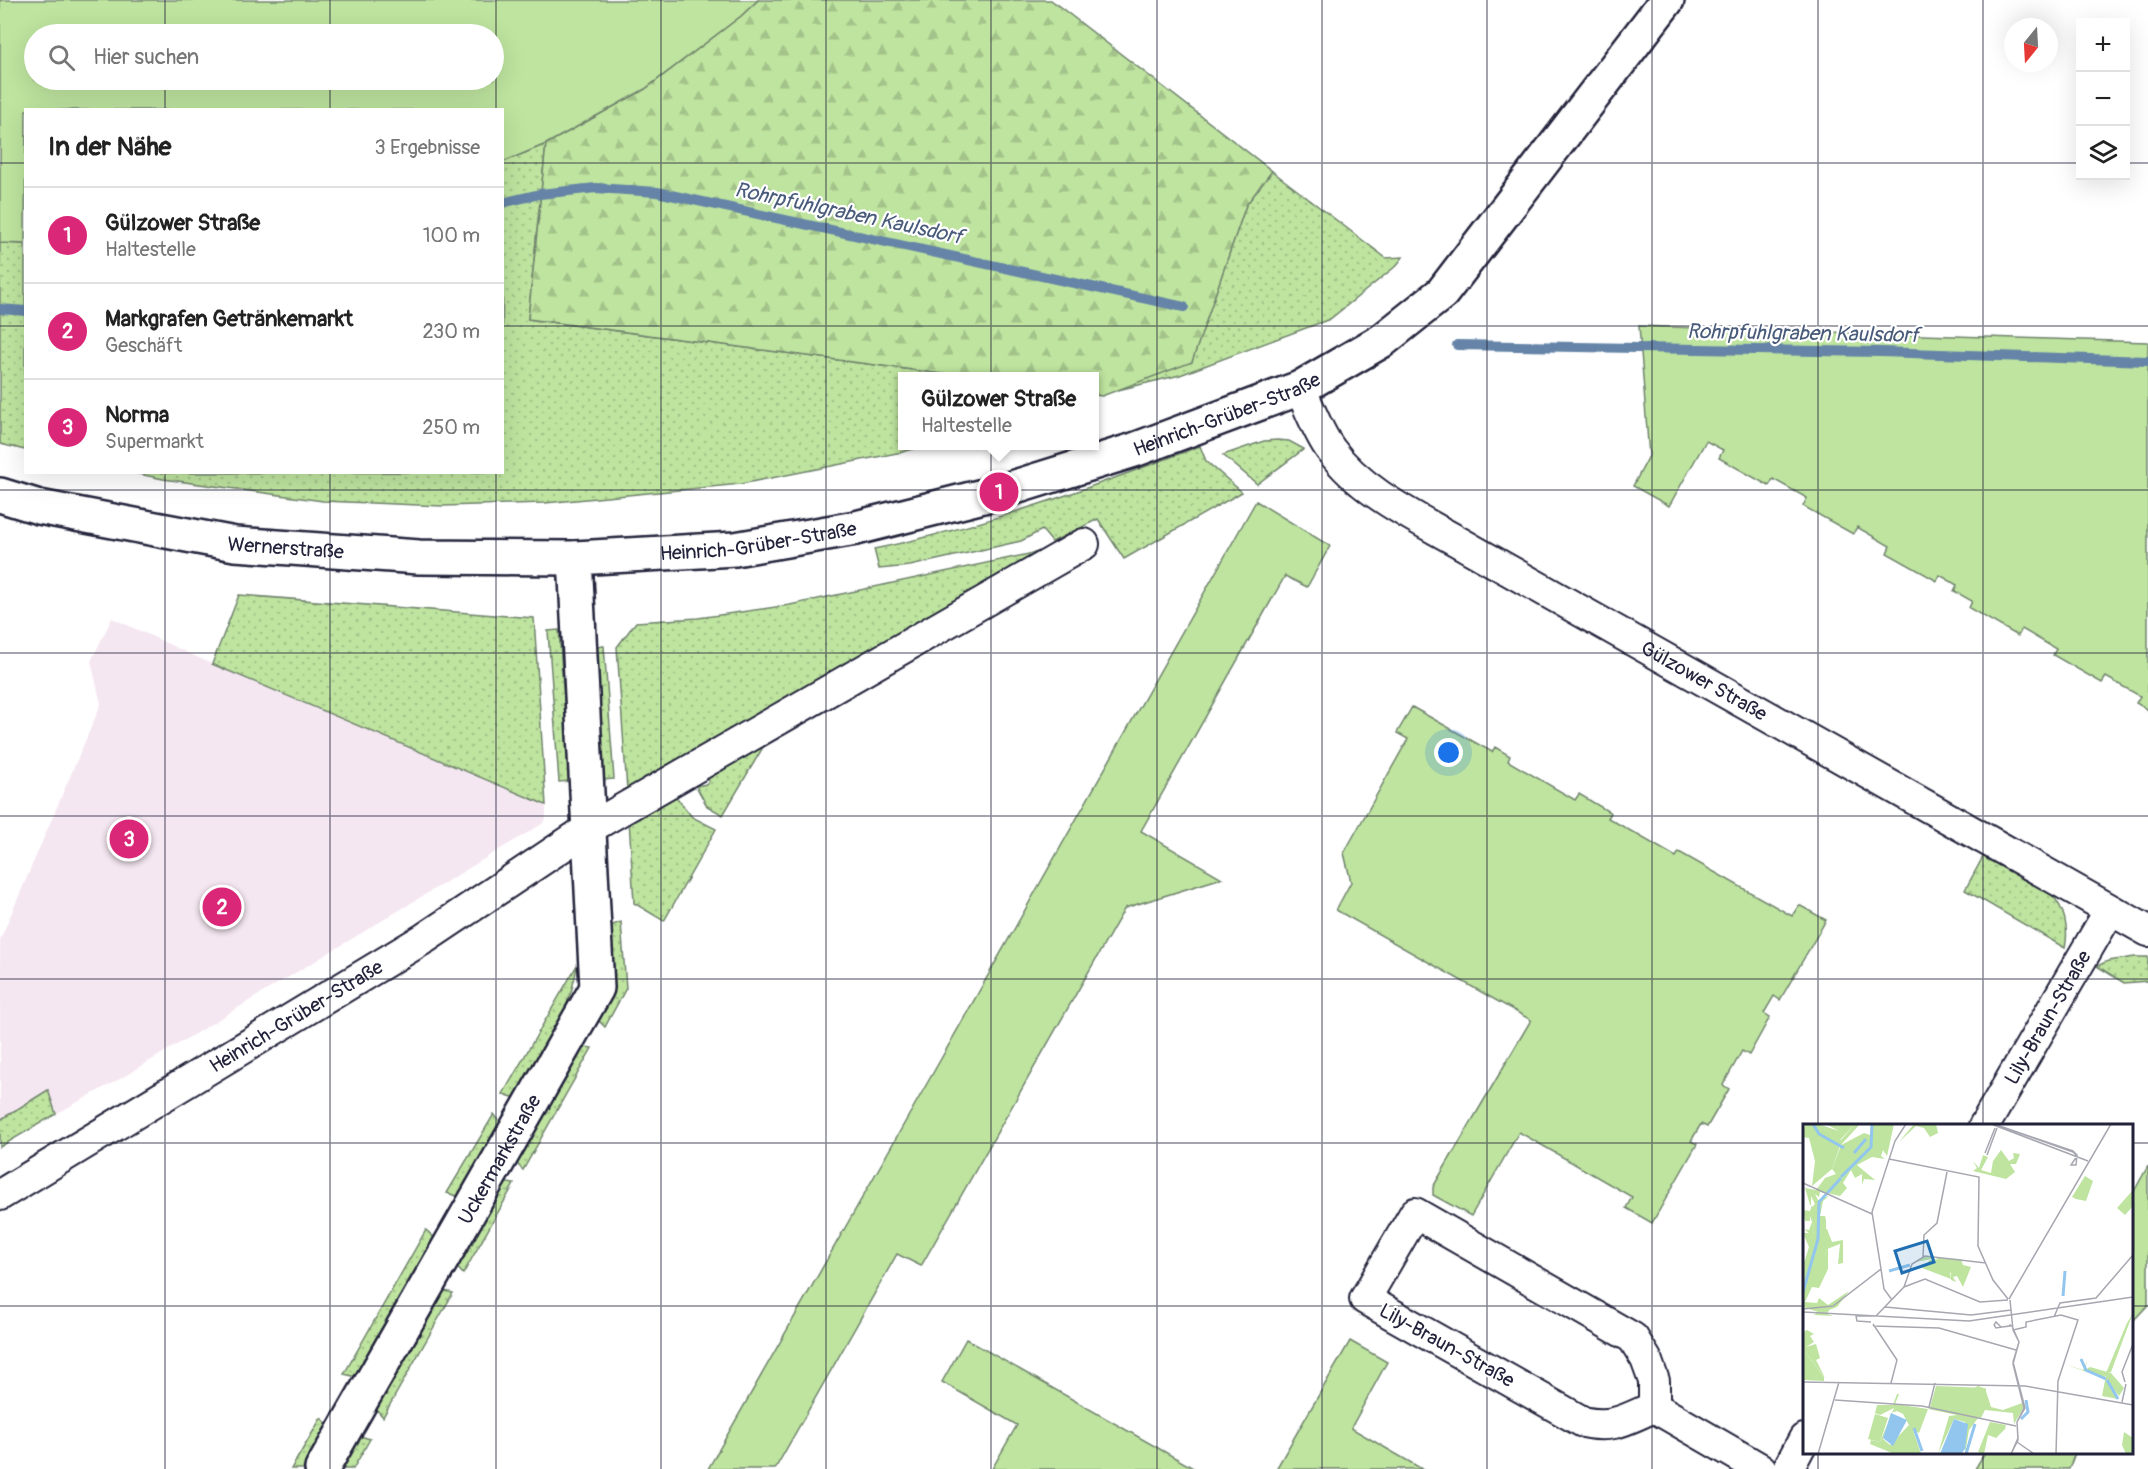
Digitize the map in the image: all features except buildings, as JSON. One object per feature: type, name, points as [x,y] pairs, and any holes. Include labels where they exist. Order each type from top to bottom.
[{"type":"street","name":"Heinrich-Grüber-Straße","points":[[575,558],[735,549],[856,528],[999,492],[1134,450],[1300,388],[1383,340],[1442,292],[1667,0]]},
{"type":"street","name":"Gülzower Straße","points":[[1300,388],[1329,448],[1346,469],[1365,486],[1471,549],[2148,931]]},
{"type":"street","name":"Wernerstraße","points":[[0,495],[39,507],[235,543],[419,557],[575,558]]},
{"type":"street","name":"Heinrich-Grüber-Straße","points":[[0,1195],[425,938],[588,829],[1084,544]]},
{"type":"street","points":[[575,558],[588,829]]},
{"type":"street","name":"Uckermarkstraße","points":[[322,1469],[597,988],[588,829]]},
{"type":"street","name":"Lily-Braun-Straße","points":[[1985,1124],[2110,910]]},
{"type":"street","name":"Lily-Braun-Straße","points":[[1414,1213],[1633,1338],[1646,1359],[1654,1381],[1654,1407],[1618,1423],[1600,1426],[1583,1422],[1365,1299],[1414,1213]]},
{"type":"street","points":[[1654,1407],[1761,1469]]},
{"type":"street","points":[[1788,1469],[1803,1441]]},
{"type":"shaded area","points":[[112,618],[212,664],[546,805],[546,819],[542,824],[120,1079],[56,1114],[47,1091],[0,1120],[0,940],[101,704],[91,661]]},
{"type":"green space","points":[[0,0],[758,0],[741,16],[645,89],[546,144],[504,162],[504,108],[24,108],[24,244],[0,243]]},
{"type":"green space","points":[[758,0],[1051,0],[1272,171],[1246,205],[1192,362],[1102,396],[1099,396],[1099,372],[928,372],[528,319],[546,144],[645,89],[741,16]]},
{"type":"green space","points":[[546,144],[528,319],[928,372],[898,372],[898,450],[910,450],[741,484],[545,503],[443,506],[323,501],[139,474],[504,474],[504,162]]},
{"type":"green space","points":[[1272,171],[1386,258],[1403,257],[1396,266],[1330,319],[1180,375],[1114,391],[1192,361],[1246,205]]},
{"type":"green space","points":[[0,243],[24,244],[24,450],[0,444]]},
{"type":"green space","points":[[1639,326],[2148,342],[2148,710],[2136,703],[2140,696],[2106,677],[2102,683],[2053,655],[2056,649],[2022,629],[2018,636],[1969,608],[1972,601],[1954,591],[1957,585],[1940,575],[1937,581],[1887,553],[1890,546],[1857,527],[1853,534],[1803,506],[1807,498],[1773,479],[1769,486],[1719,458],[1723,450],[1706,441],[1669,506],[1633,486],[1649,456]]},
{"type":"green space","points":[[1264,441],[1289,441],[1304,449],[1257,484],[1223,455]]},
{"type":"green space","points":[[1200,446],[1206,461],[1242,492],[1124,559],[1098,519],[1052,542],[1042,530],[1021,541],[910,566],[879,569],[874,549],[998,517]]},
{"type":"green space","points":[[1256,501],[1330,546],[1307,587],[1285,576],[1141,831],[1222,878],[1125,908],[921,1266],[897,1254],[775,1469],[708,1469],[929,1080]]},
{"type":"green space","points":[[1038,552],[627,790],[617,647],[636,622],[698,618],[790,605]]},
{"type":"green space","points":[[239,595],[534,618],[546,805],[212,664]]},
{"type":"green space","points":[[559,630],[570,781],[559,782],[548,631]]},
{"type":"green space","points":[[604,646],[614,779],[602,780],[592,647]]},
{"type":"green space","points":[[1412,707],[1492,752],[1495,747],[1510,756],[1508,761],[1575,800],[1579,794],[1611,813],[1608,818],[1676,857],[1679,852],[1792,916],[1799,905],[1826,920],[1780,1000],[1774,996],[1764,1013],[1770,1017],[1749,1055],[1742,1051],[1723,1085],[1729,1089],[1707,1127],[1701,1124],[1691,1141],[1697,1144],[1652,1223],[1626,1208],[1632,1197],[1519,1132],[1471,1216],[1433,1195],[1433,1187],[1531,1020],[1336,910],[1351,882],[1344,853],[1408,739],[1397,733]]},
{"type":"green space","points":[[769,737],[723,815],[707,806],[696,786],[707,784],[709,781],[707,774]]},
{"type":"green space","points":[[674,794],[692,817],[716,829],[664,921],[634,903],[629,819]]},
{"type":"green space","points":[[1984,855],[2051,894],[2060,906],[2065,919],[2065,948],[1965,890]]},
{"type":"green space","points":[[621,922],[626,988],[605,1027],[595,1017],[610,926]]},
{"type":"green space","points":[[2148,957],[2147,981],[2124,983],[2097,966],[2108,961]]},
{"type":"green space","points":[[577,965],[568,1001],[544,1050],[516,1098],[503,1094]]},
{"type":"green space","points":[[580,1046],[592,1048],[523,1170],[514,1161]]},
{"type":"green space","points":[[48,1090],[56,1114],[0,1147],[0,1120]]},
{"type":"green space","points":[[494,1114],[501,1123],[460,1197],[447,1193]]},
{"type":"green space","points":[[2148,1166],[2148,1305],[2133,1321],[2133,1193]]},
{"type":"green space","points":[[502,1182],[514,1184],[463,1274],[455,1265]]},
{"type":"green space","points":[[426,1230],[436,1239],[356,1377],[344,1374]]},
{"type":"green space","points":[[441,1290],[453,1293],[383,1417],[374,1407]]},
{"type":"green space","points":[[966,1339],[1195,1469],[992,1469],[1017,1425],[942,1382]]},
{"type":"green space","points":[[1350,1341],[1387,1362],[1351,1428],[1422,1469],[1276,1469]]},
{"type":"green space","points":[[321,1418],[330,1426],[305,1469],[291,1469]]},
{"type":"green space","points":[[357,1435],[370,1439],[353,1469],[338,1469]]},
{"type":"green space","points":[[1984,1454],[2075,1454],[2069,1469],[1975,1469]]},
{"type":"waterway","name":"Rohrpfuhlgraben Kaulsdorf","points":[[504,203],[540,194],[596,188],[657,192],[1184,307]]},
{"type":"waterway","name":"Rohrpfuhlgraben Kaulsdorf","points":[[0,309],[24,311]]},
{"type":"waterway","name":"Rohrpfuhlgraben Kaulsdorf","points":[[1457,345],[1881,352],[2148,361]]},
{"type":"place","name":"Gülzower Straße","points":[[999,492]]},
{"type":"place","name":"Norma","points":[[129,839]]},
{"type":"place","name":"Markgrafen Getränkemarkt","points":[[222,907]]}]
